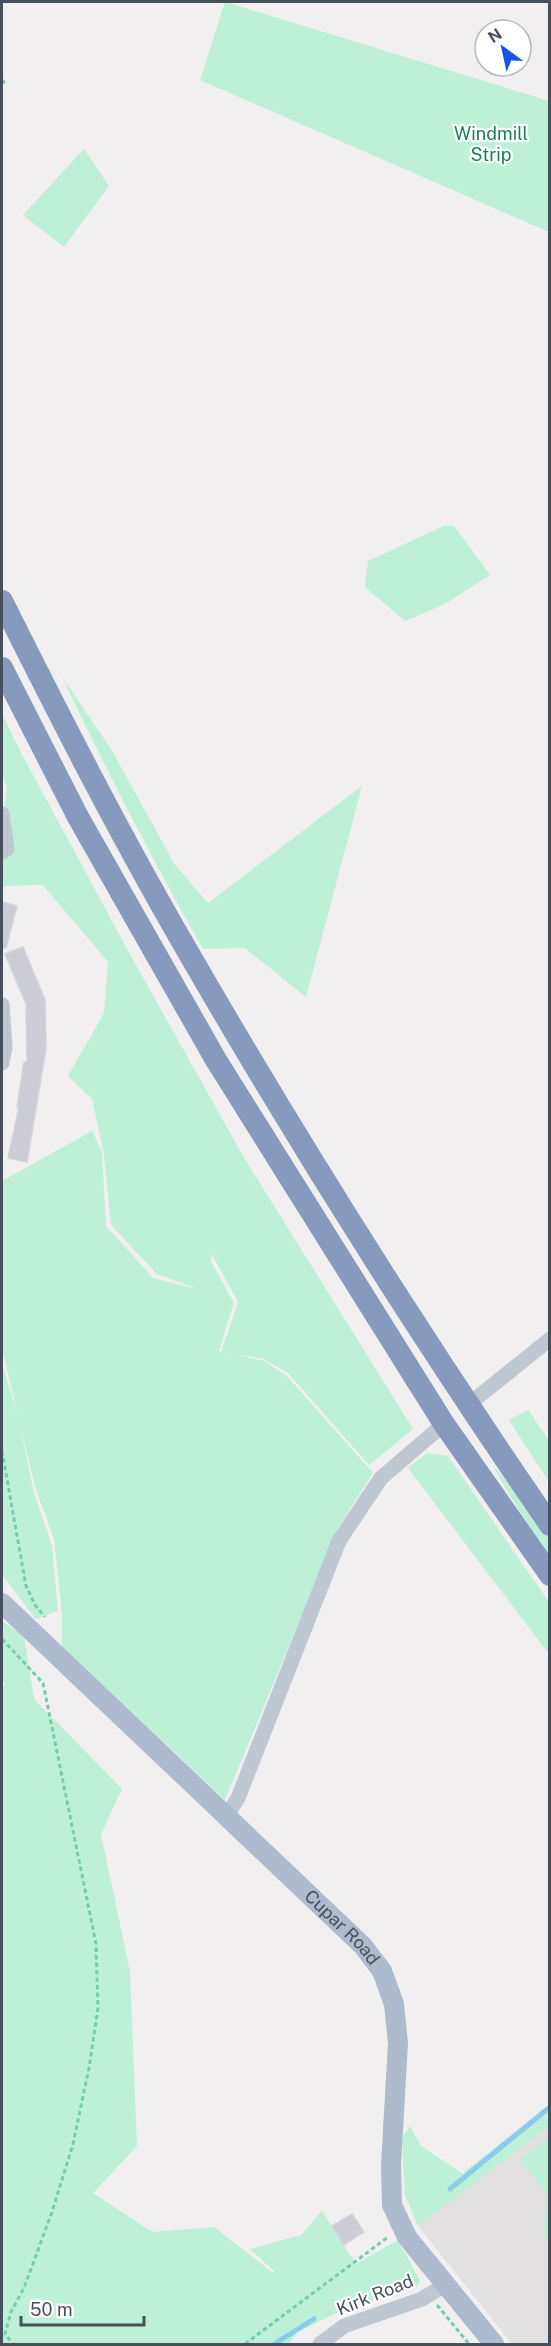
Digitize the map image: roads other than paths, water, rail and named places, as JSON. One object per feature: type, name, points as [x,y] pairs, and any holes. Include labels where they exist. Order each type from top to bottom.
[{"type":"highway","points":[[2,601],[104,799],[183,943],[288,1122],[468,1405],[549,1525]]},
{"type":"highway","points":[[2,668],[78,817],[216,1060],[444,1424],[549,1575]]},
{"type":"main road","name":"Cupar Road","points":[[2,1604],[363,1946],[382,1971],[394,2004],[398,2043],[391,2165],[392,2205],[437,2290],[494,2344]]},
{"type":"street","points":[[2,814],[7,849],[2,852]]},
{"type":"street","points":[[2,1005],[5,1047],[2,1063]]},
{"type":"street","points":[[468,1405],[549,1339]]},
{"type":"street","points":[[226,1817],[238,1798],[339,1541],[381,1478],[444,1424]]},
{"type":"street","name":"Kirk Road","points":[[321,2344],[344,2326],[437,2290]]},
{"type":"waterway","points":[[450,2189],[550,2107]]},
{"type":"waterway","points":[[274,2344],[314,2319]]},
{"type":"park label","name":"Windmill Strip","points":[[491,144]]}]
